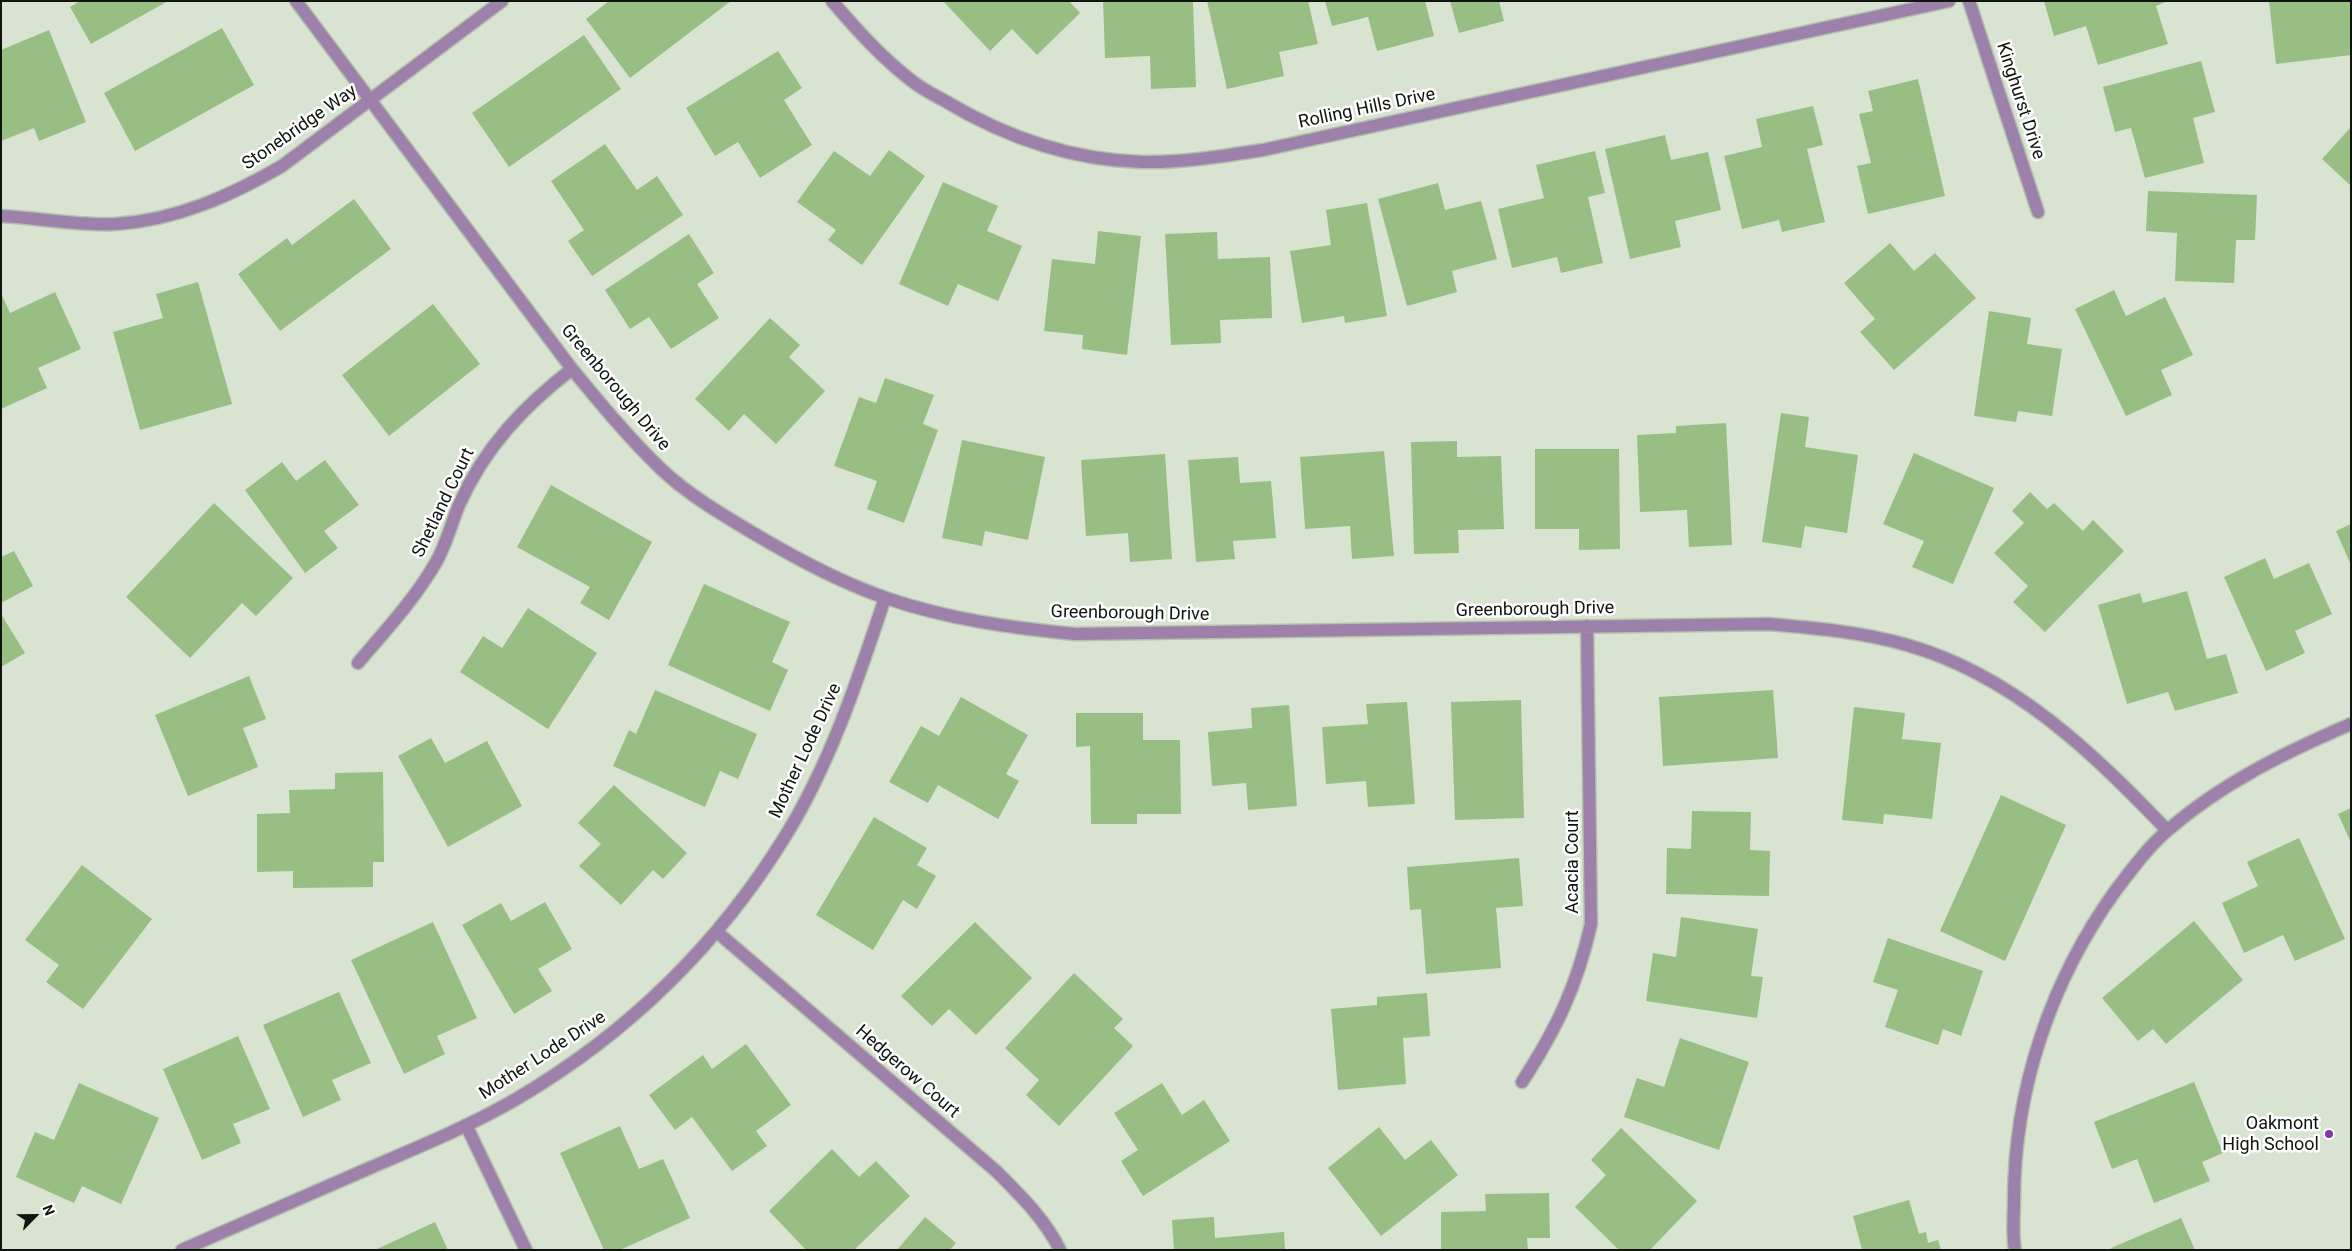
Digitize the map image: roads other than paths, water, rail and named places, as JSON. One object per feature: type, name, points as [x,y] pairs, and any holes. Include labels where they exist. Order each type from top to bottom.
[{"type":"street","name":"Greenborough Drive","points":[[296,1],[572,368],[612,417],[661,469],[718,513],[798,559],[885,598],[946,615],[1017,628],[1075,634],[1768,624],[1842,631],[1908,645],[1972,670],[2027,703],[2077,741],[2167,830]]},
{"type":"street","name":"Stonebridge Way","points":[[1,216],[69,223],[116,224],[198,208],[243,189],[282,166],[502,1]]},
{"type":"street","name":"Rolling Hills Drive","points":[[832,1],[864,39],[913,82],[968,115],[1030,142],[1084,157],[1142,162],[1203,159],[1263,150],[1949,1]]},
{"type":"street","name":"Kinghurst Drive","points":[[1969,1],[2038,212]]},
{"type":"street","name":"Shetland Court","points":[[358,663],[418,592],[436,562],[460,504],[494,443],[516,416],[572,368]]},
{"type":"street","name":"Mother Lode Drive","points":[[182,1250],[466,1125],[518,1098],[614,1032],[688,966],[753,885],[787,834],[824,762],[851,698],[885,598]]},
{"type":"street","name":"Acacia Court","points":[[1522,1082],[1547,1044],[1567,1005],[1582,964],[1591,924],[1587,626]]},
{"type":"street","points":[[2015,1250],[2014,1158],[2032,1060],[2053,1002],[2092,924],[2136,863],[2167,830],[2206,800],[2258,767],[2351,724]]},
{"type":"street","name":"Hedgerow Court","points":[[717,932],[996,1171],[1030,1205],[1054,1236],[1060,1250]]},
{"type":"street","points":[[466,1125],[526,1250]]},
{"type":"place","name":"Oakmont High School","points":[[2329,1134]]}]
